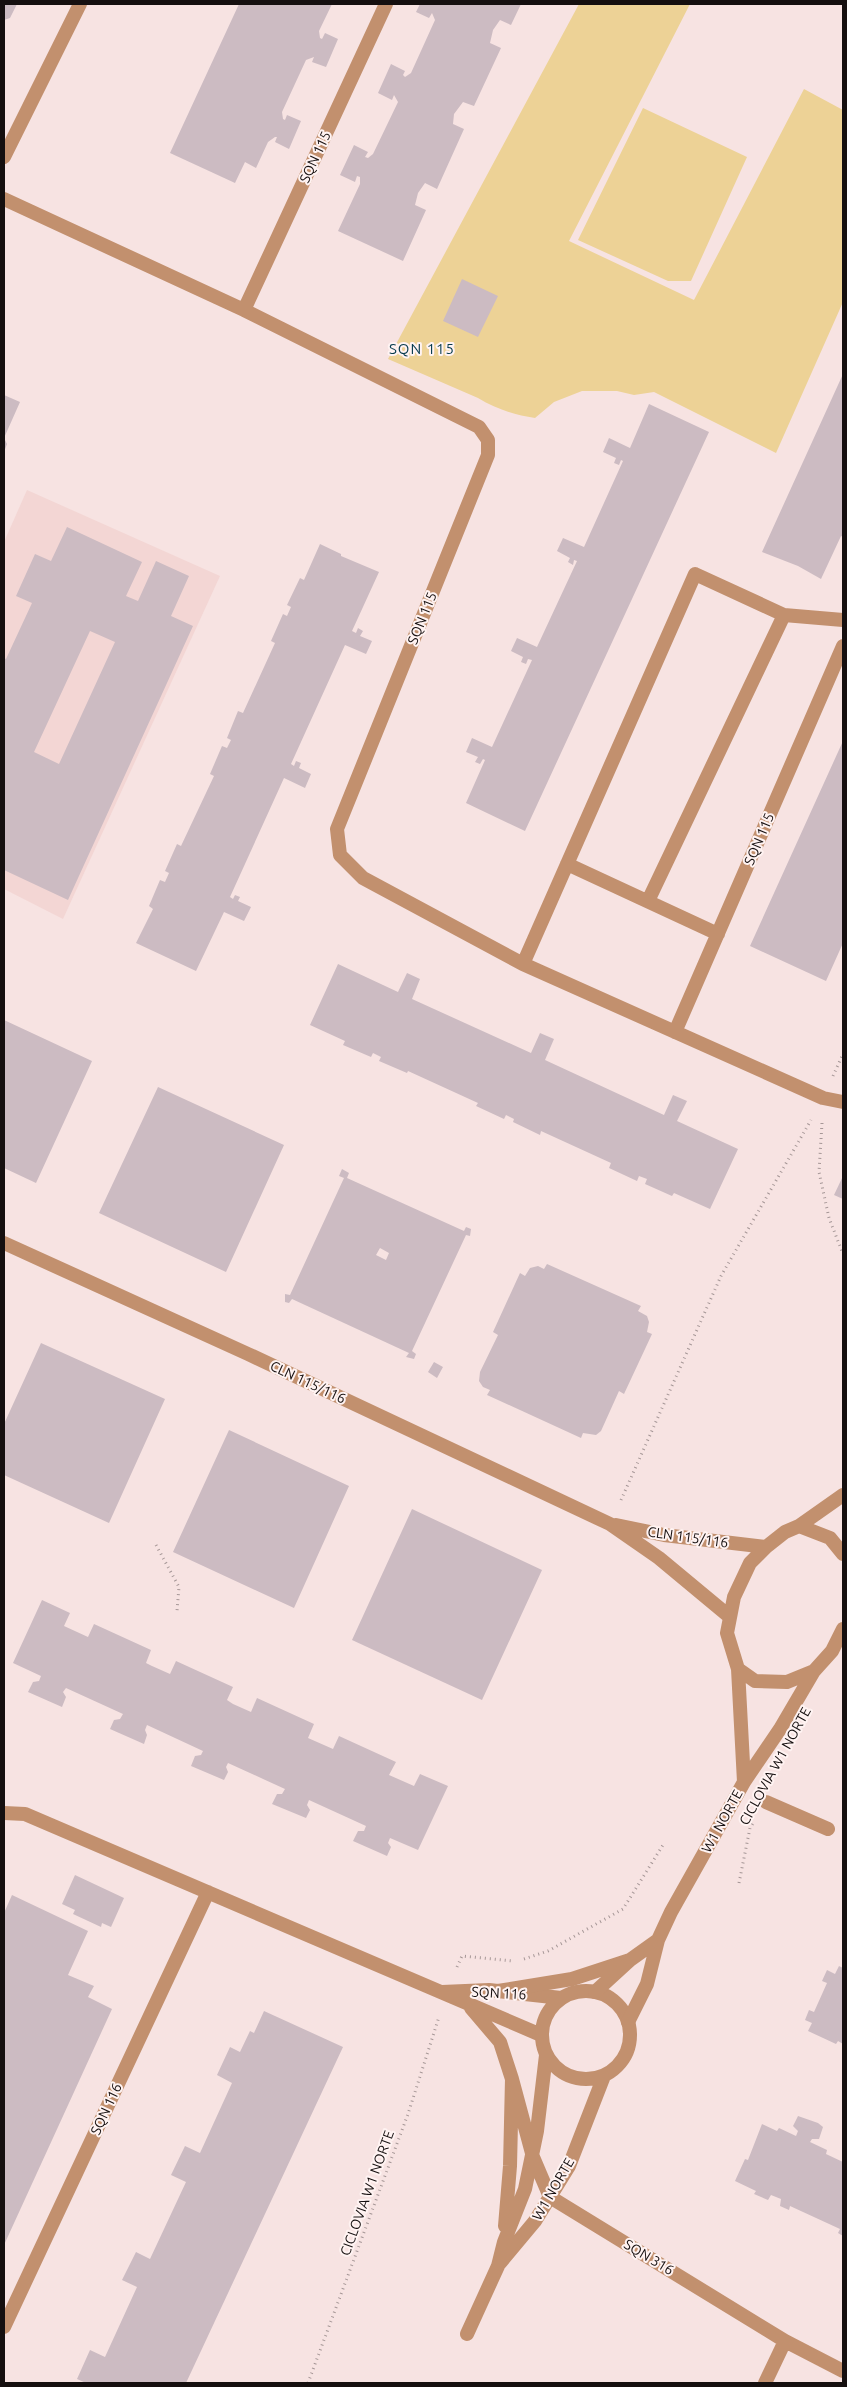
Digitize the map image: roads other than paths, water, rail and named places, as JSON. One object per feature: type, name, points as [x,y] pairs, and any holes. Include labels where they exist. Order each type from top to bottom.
[{"type":"street","points":[[4,157],[80,4]]},
{"type":"street","name":"SQN 115","points":[[244,310],[386,4]]},
{"type":"street","name":"SQN 115","points":[[4,199],[244,310],[479,427],[488,440],[488,455],[336,828],[340,856],[363,878],[523,964],[823,1098],[843,1102]]},
{"type":"street","points":[[523,964],[695,574],[784,615],[843,620]]},
{"type":"street","points":[[648,901],[784,615]]},
{"type":"street","name":"SQN 115","points":[[675,1032],[843,646]]},
{"type":"street","points":[[567,864],[718,934]]},
{"type":"street","name":"CLN 115/116","points":[[4,1243],[248,1354],[610,1524],[659,1558],[730,1616]]},
{"type":"street","points":[[799,1526],[843,1495]]},
{"type":"street","name":"CLN 115/116","points":[[610,1524],[664,1535],[766,1547]]},
{"type":"street","points":[[799,1526],[830,1538],[843,1554]]},
{"type":"street","name":"W1 NORTE","points":[[744,1782],[738,1669],[727,1634],[734,1597],[750,1563],[785,1532],[799,1526]]},
{"type":"street","points":[[738,1669],[755,1681],[787,1682],[814,1670],[832,1651],[843,1629]]},
{"type":"street","name":"W1 NORTE","points":[[628,2022],[647,1984],[658,1940],[671,1912],[744,1782],[780,1729],[814,1670]]},
{"type":"street","points":[[766,1802],[828,1829]]},
{"type":"street","name":"SQN 116","points":[[4,1813],[25,1814],[541,2036]]},
{"type":"street","name":"SQN 116","points":[[4,2327],[208,1892]]},
{"type":"street","name":"W1 NORTE","points":[[595,1992],[630,1960],[658,1940]]},
{"type":"street","points":[[498,1991],[572,1979],[630,1960]]},
{"type":"street","name":"SQN 116","points":[[436,1992],[498,1991],[562,1998]]},
{"type":"street","points":[[595,1992],[610,1998],[621,2008],[628,2022],[630,2035],[628,2048],[615,2070],[604,2076],[591,2080],[577,2079],[559,2070],[546,2055],[541,2036],[543,2021],[550,2008],[562,1998],[572,1993],[595,1992]]},
{"type":"street","points":[[469,2005],[500,2042],[533,2157],[550,2197]]},
{"type":"street","name":"W1 NORTE","points":[[467,2334],[498,2266],[504,2242],[525,2189],[533,2157],[546,2055]]},
{"type":"street","name":"W1 NORTE","points":[[498,2266],[535,2220],[569,2166],[604,2076]]},
{"type":"street","points":[[504,2242],[510,2166],[512,2079]]},
{"type":"street","name":"SQN 316","points":[[550,2197],[785,2342],[843,2370]]},
{"type":"street","points":[[765,2383],[785,2342]]},
{"type":"district","name":"SQN 115","points":[[422,348]]}]
